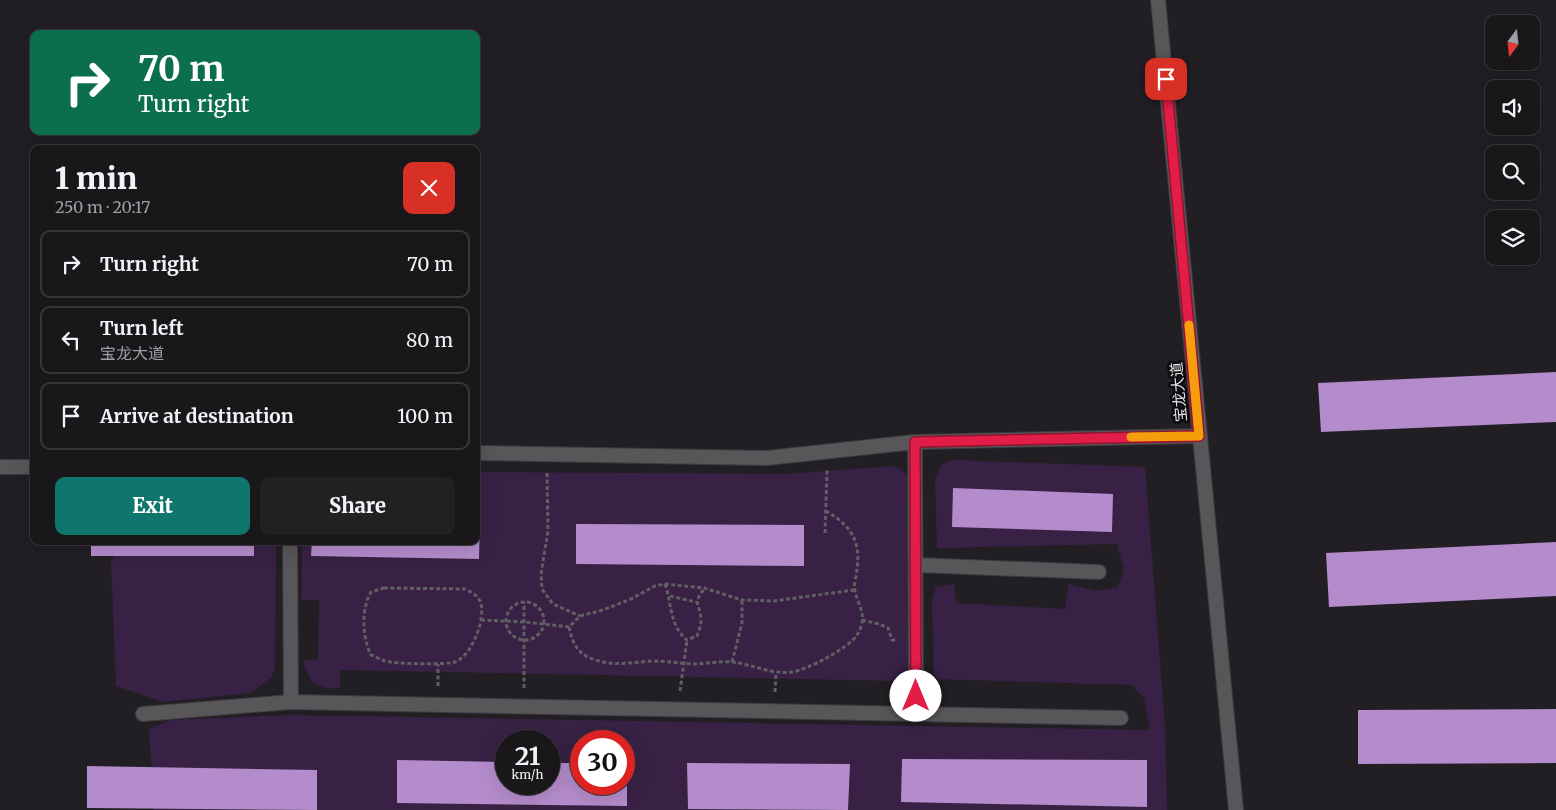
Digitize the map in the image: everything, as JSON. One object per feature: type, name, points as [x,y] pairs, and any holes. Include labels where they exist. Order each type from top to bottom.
[{"type":"street","name":"宝龙大道","points":[[1158,0],[1236,810]]},
{"type":"street","points":[[480,453],[767,458],[915,442],[1199,436]]},
{"type":"street","points":[[915,442],[916,714]]},
{"type":"street","points":[[0,467],[30,467]]},
{"type":"street","points":[[290,545],[291,702]]},
{"type":"street","points":[[916,565],[1099,572]]},
{"type":"street","points":[[143,714],[291,702],[1121,718]]},
{"type":"path","points":[[825,533],[828,452]]},
{"type":"path","points":[[546,454],[548,531],[541,574],[542,589],[553,604],[580,616]]},
{"type":"path","points":[[568,627],[572,643],[583,654],[600,661],[617,663],[658,661],[684,663],[732,662],[763,668],[776,673],[792,672],[806,668],[832,656],[857,636],[862,620],[862,610],[854,590],[859,551],[854,536],[839,519],[826,511]]},
{"type":"path","points":[[482,620],[568,627],[580,616],[603,610],[631,599],[655,586],[665,584],[704,588],[742,600],[774,601],[854,590]]},
{"type":"path","points":[[665,584],[670,596],[669,605],[672,619],[681,635],[687,640]]},
{"type":"path","points":[[384,588],[465,589],[476,595],[481,603],[482,620],[474,641],[465,656],[456,662],[438,664],[386,662],[371,655],[365,637],[366,601],[372,592],[384,588]]},
{"type":"path","points":[[687,640],[697,636],[701,626],[701,618],[696,602],[704,588]]},
{"type":"path","points":[[670,596],[696,602]]},
{"type":"path","points":[[732,662],[742,623],[742,600]]},
{"type":"path","points":[[524,602],[524,706]]},
{"type":"path","points":[[524,602],[532,604],[539,609],[543,616],[544,624],[538,636],[525,640],[512,634],[508,628],[507,621],[508,614],[512,608],[524,602]]},
{"type":"path","points":[[862,620],[888,628],[892,640],[916,640]]},
{"type":"path","points":[[678,709],[687,640]]},
{"type":"shaded area","points":[[951,460],[1145,467],[1165,727],[1167,810],[154,810],[149,729],[170,720],[289,715],[1150,730],[1144,698],[1132,685],[934,679],[932,601],[936,587],[954,584],[956,603],[1065,609],[1069,584],[1096,591],[1118,587],[1124,570],[1117,544],[937,548],[935,478],[942,465]]},
{"type":"shaded area","points":[[894,466],[902,470],[908,477],[909,656],[907,674],[899,681],[340,670],[340,688],[325,688],[315,684],[305,669],[303,661],[318,659],[319,600],[301,600],[302,545],[480,545],[480,472],[785,474]]},
{"type":"shaded area","points":[[120,545],[276,545],[275,666],[272,677],[250,693],[164,702],[116,686],[111,562]]},
{"type":"building","points":[[1556,372],[1556,422],[1321,432],[1318,383]]},
{"type":"building","points":[[953,488],[1113,494],[1112,532],[952,527]]},
{"type":"building","points":[[576,524],[804,525],[804,566],[576,564]]},
{"type":"building","points":[[1556,542],[1556,596],[1329,607],[1326,553]]},
{"type":"building","points":[[91,545],[254,545],[254,556],[91,556]]},
{"type":"building","points":[[312,545],[479,545],[479,559],[311,556]]},
{"type":"building","points":[[1556,709],[1556,763],[1358,764],[1358,710]]},
{"type":"building","points":[[902,759],[1147,760],[1147,807],[901,802]]},
{"type":"building","points":[[397,760],[495,762],[495,795],[560,795],[560,763],[570,763],[570,795],[627,795],[627,806],[397,803]]},
{"type":"building","points":[[687,763],[850,764],[848,810],[688,809]]},
{"type":"building","points":[[87,766],[317,770],[317,810],[87,808]]},
{"type":"slow traffic","points":[[1131,437],[1199,436],[1189,325]]},
{"type":"route","points":[[916,696],[915,442],[1199,436],[1166,79]]}]
